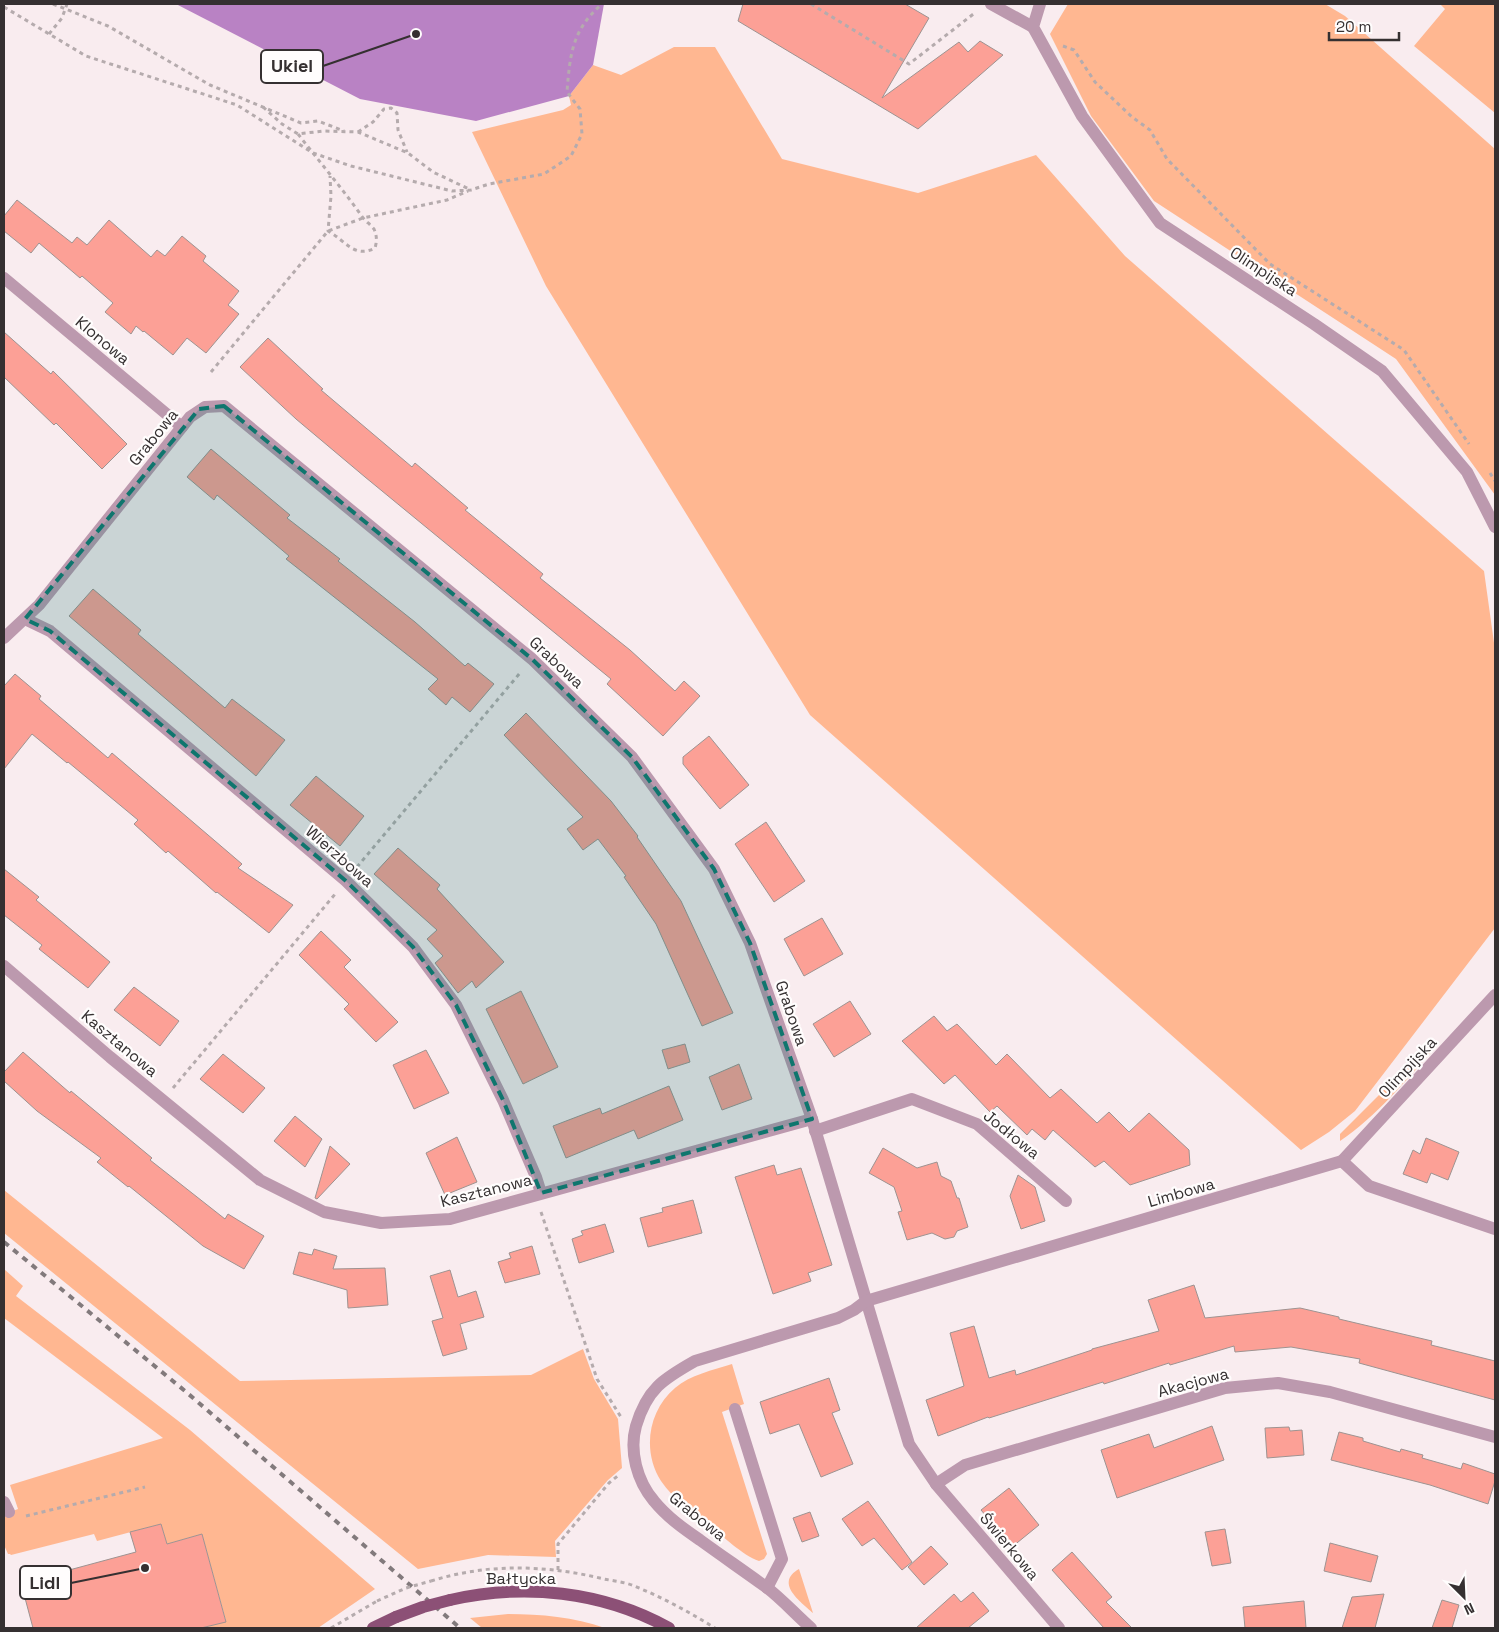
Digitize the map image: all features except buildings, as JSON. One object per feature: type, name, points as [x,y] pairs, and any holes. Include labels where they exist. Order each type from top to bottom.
[{"type":"main road","name":"Bałtycka","points":[[373,1628],[423,1607],[450,1600],[506,1591],[537,1591],[570,1595],[613,1605],[669,1628]]},
{"type":"street","points":[[991,4],[1032,27],[1040,4]]},
{"type":"street","name":"Olimpijska","points":[[1032,27],[1082,116],[1160,223],[1382,371],[1467,472],[1495,527]]},
{"type":"street","name":"Klonowa","points":[[4,278],[182,427]]},
{"type":"street","name":"Grabowa","points":[[25,619],[39,605],[190,417],[199,409],[205,407],[224,406],[532,659],[632,757],[714,869],[750,942],[814,1125],[909,1444],[936,1484]]},
{"type":"street","points":[[4,638],[25,619]]},
{"type":"street","name":"Wierzbowa","points":[[25,619],[50,631],[346,881],[413,947],[456,1005],[503,1100],[536,1176],[538,1194]]},
{"type":"street","name":"Kasztanowa","points":[[4,966],[110,1057],[260,1180],[324,1212],[381,1223],[450,1219],[538,1194],[814,1125]]},
{"type":"street","name":"Olimpijska","points":[[1342,1161],[1495,995]]},
{"type":"street","name":"Jodłowa","points":[[814,1125],[912,1099],[977,1124],[1066,1201]]},
{"type":"street","points":[[1342,1161],[1369,1186],[1495,1230]]},
{"type":"street","name":"Limbowa","points":[[866,1301],[1342,1161]]},
{"type":"street","name":"Grabowa","points":[[811,1628],[767,1588],[678,1524],[654,1501],[639,1477],[633,1436],[641,1409],[655,1386],[674,1373],[695,1361],[838,1318],[866,1301]]},
{"type":"street","name":"Akacjowa","points":[[936,1484],[965,1465],[1225,1388],[1278,1383],[1330,1392],[1495,1437]]},
{"type":"street","points":[[734,1409],[782,1558],[767,1588]]},
{"type":"street","name":"Świerkowa","points":[[936,1484],[1059,1628]]},
{"type":"path","points":[[53,4],[108,26],[210,85],[301,123],[318,121],[344,131]]},
{"type":"path","points":[[49,34],[62,18],[67,4]]},
{"type":"path","points":[[211,372],[328,231],[363,218],[447,200],[489,184],[544,174],[571,156],[582,134],[580,109],[567,92],[570,58],[574,40],[588,17],[602,4]]},
{"type":"path","points":[[811,4],[909,64],[965,20]]},
{"type":"path","points":[[4,7],[86,56],[237,104],[313,153],[352,166],[452,191],[471,190]]},
{"type":"path","points":[[1047,54],[1063,46],[1074,50],[1095,82],[1132,117],[1150,130],[1168,158],[1270,264],[1404,350],[1472,448]]},
{"type":"path","points":[[261,106],[282,124],[298,134],[330,176],[341,187],[373,229],[377,239],[375,248],[366,253],[356,251],[328,231]]},
{"type":"path","points":[[358,132],[373,122],[384,109],[391,108],[397,113],[398,130],[408,153]]},
{"type":"path","points":[[298,134],[358,132],[408,153],[433,172],[471,190]]},
{"type":"path","points":[[328,231],[331,196],[330,176]]},
{"type":"path","points":[[1490,473],[1495,481]]},
{"type":"path","points":[[538,1194],[597,1379],[633,1436]]},
{"type":"path","points":[[558,1570],[558,1544],[609,1483],[636,1464]]},
{"type":"path","points":[[22,1517],[145,1487]]},
{"type":"path","points":[[331,1628],[377,1601],[406,1588],[431,1581]]},
{"type":"highlighted area","points":[[224,406],[532,659],[632,757],[714,869],[750,943],[812,1119],[541,1193],[503,1100],[456,1005],[413,947],[346,881],[50,631],[25,619],[199,409]]},
{"type":"shaded area","points":[[176,4],[604,4],[593,65],[569,96],[476,121],[360,99]]},
{"type":"shaded area","points":[[1068,4],[1325,4],[1345,16],[1495,149],[1495,495],[1396,359],[1154,201],[1091,116],[1050,34]]},
{"type":"shaded area","points":[[1440,4],[1495,4],[1495,113],[1414,46],[1445,9]]},
{"type":"shaded area","points":[[674,47],[715,47],[782,159],[918,193],[1036,155],[1125,256],[1484,571],[1495,650],[1495,928],[1355,1111],[1329,1132],[1301,1150],[810,715],[546,286],[472,132],[563,110],[571,105],[569,96],[593,65],[621,75]]},
{"type":"shaded area","points":[[1432,1045],[1435,1048],[1390,1097],[1366,1121],[1340,1141],[1340,1134],[1426,1048]]},
{"type":"shaded area","points":[[4,1190],[240,1381],[531,1375],[583,1349],[594,1379],[618,1419],[622,1468],[608,1480],[555,1541],[556,1557],[488,1555],[418,1569],[4,1233]]},
{"type":"shaded area","points":[[4,1269],[23,1286],[16,1296],[190,1430],[375,1589],[318,1628],[201,1628],[226,1621],[202,1534],[167,1544],[161,1524],[97,1541],[94,1534],[11,1555],[8,1554],[4,1545],[4,1512],[5,1514],[18,1509],[10,1485],[163,1438],[4,1318]]},
{"type":"shaded area","points":[[732,1364],[744,1404],[722,1412],[767,1554],[764,1559],[759,1561],[739,1550],[677,1500],[661,1481],[651,1457],[650,1444],[654,1420],[666,1397],[681,1383],[702,1373]]},
{"type":"shaded area","points":[[799,1569],[813,1613],[797,1598],[789,1586],[792,1574]]},
{"type":"shaded area","points":[[508,1614],[557,1617],[605,1628],[482,1628],[470,1618]]},
{"type":"railway","points":[[4,1242],[185,1391],[460,1628]]},
{"type":"place","name":"Ukiel","points":[[416,34]]},
{"type":"place","name":"Lidl","points":[[145,1568]]}]
